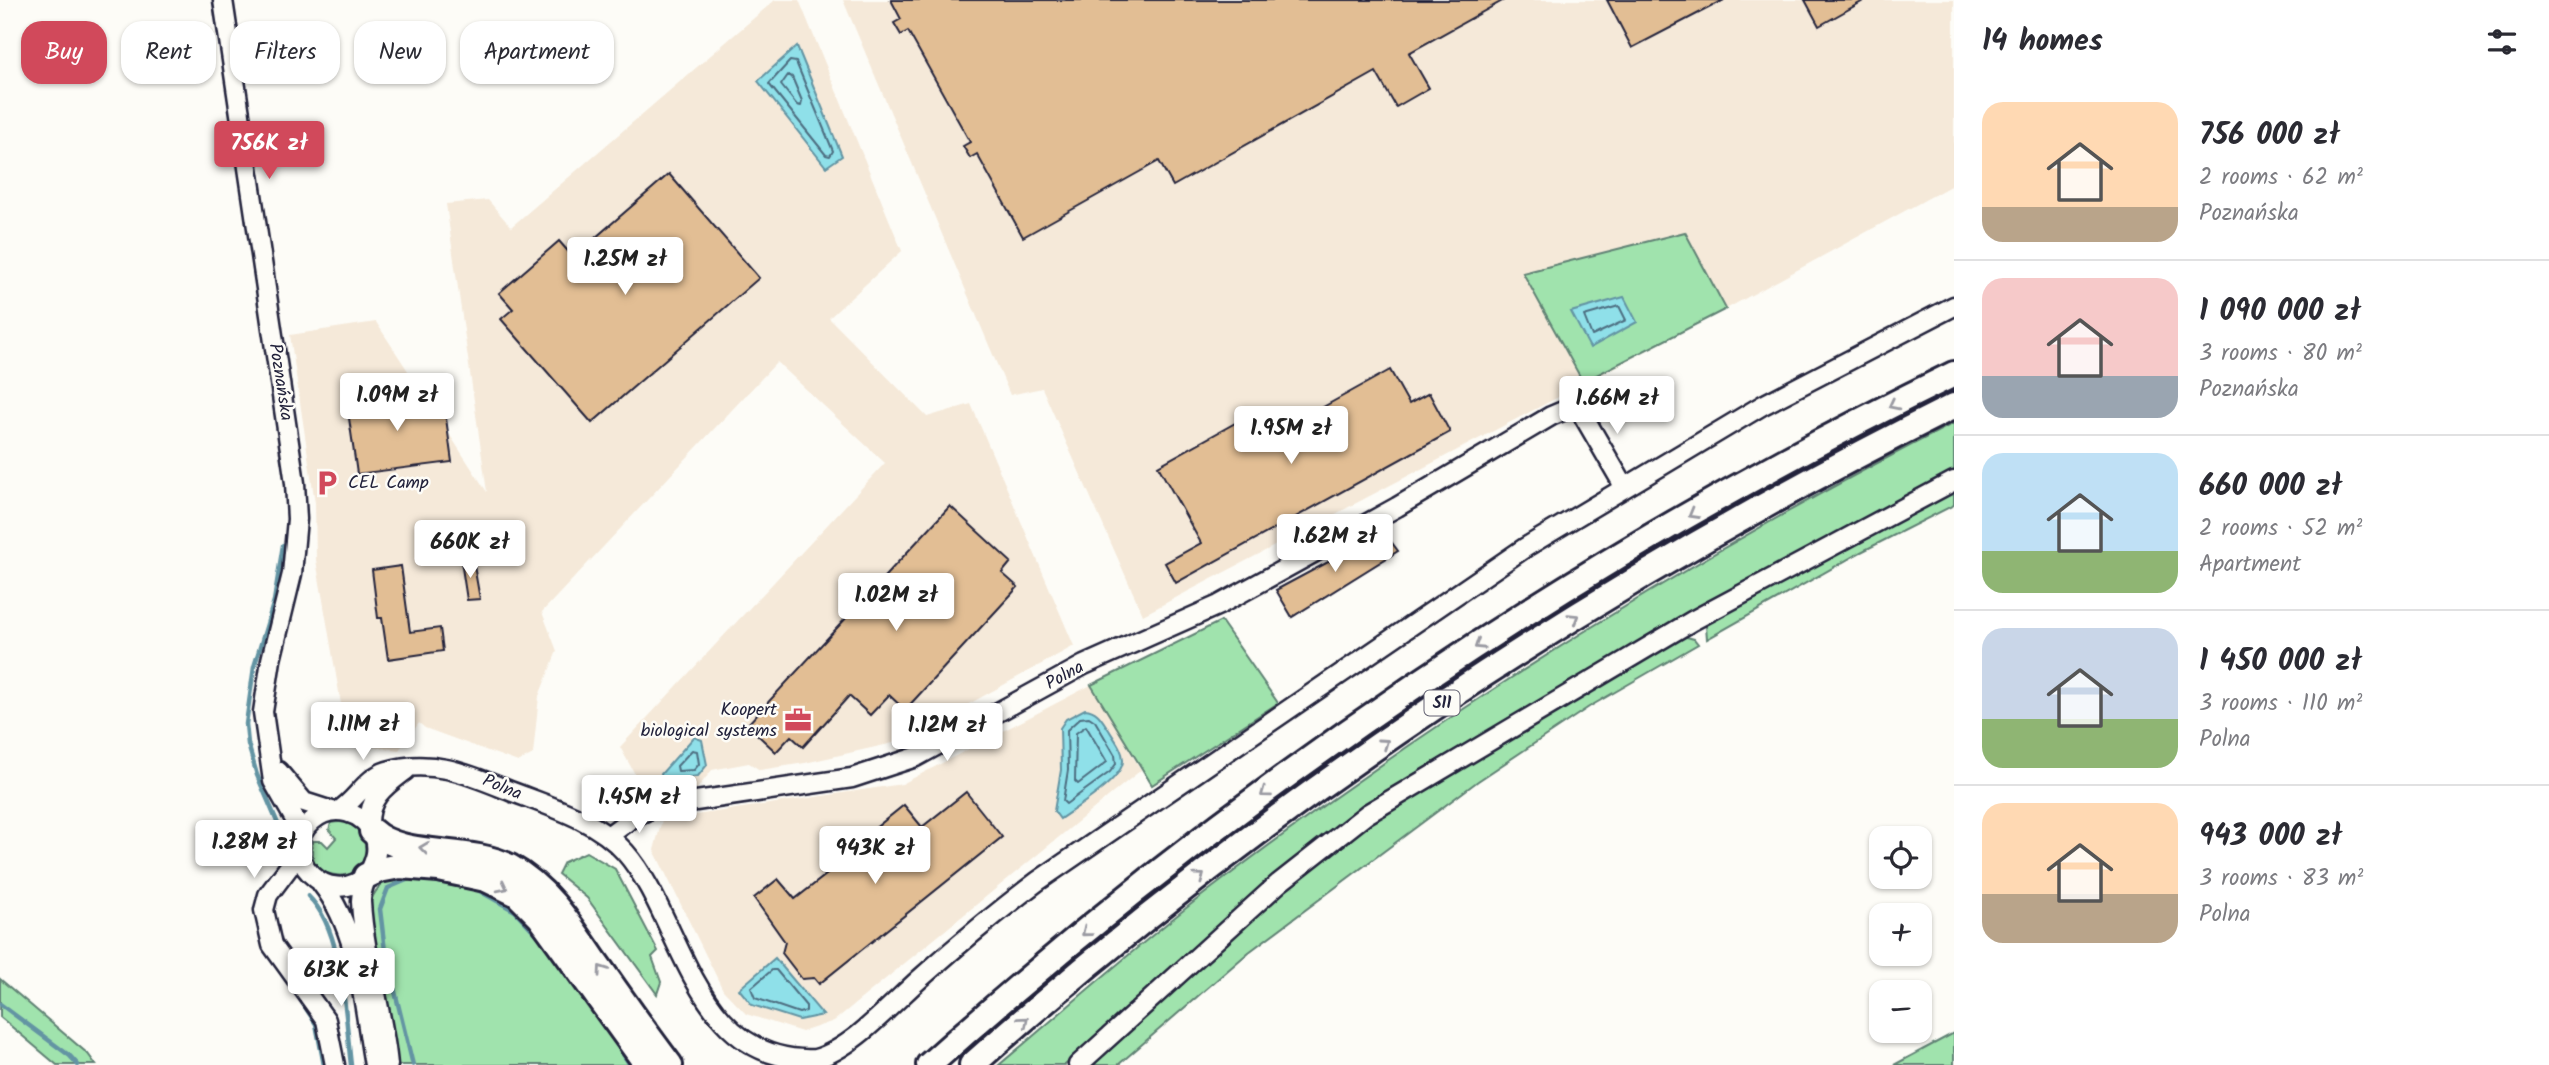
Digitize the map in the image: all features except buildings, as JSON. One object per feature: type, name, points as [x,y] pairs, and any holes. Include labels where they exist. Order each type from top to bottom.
[{"type":"highway","name":"S11","points":[[929,1064],[1051,960],[1186,852],[1321,753],[1446,667],[1586,577],[1704,508],[1801,453],[1954,374]]},
{"type":"highway","name":"S11","points":[[972,1065],[1173,898],[1335,777],[1456,693],[1596,604],[1737,521],[1954,406]]},
{"type":"highway","points":[[370,829],[382,839],[397,844],[486,858],[508,866],[534,884],[564,916],[670,1065]]},
{"type":"highway","points":[[366,876],[383,868],[400,866],[439,869],[474,875],[517,894],[540,917],[647,1065]]},
{"type":"street","name":"Poznańska","points":[[223,0],[296,501],[292,574],[264,696],[264,730],[274,781],[298,825],[300,843]]},
{"type":"street","points":[[608,836],[639,870],[706,1011],[722,1034],[751,1055],[772,1062],[794,1063],[819,1058],[857,1034],[976,929],[1038,881],[1418,619],[1624,486],[1763,405],[1954,306]]},
{"type":"street","name":"Polna","points":[[336,811],[347,806],[375,777],[386,771],[436,765],[461,771],[572,816],[608,836],[635,816],[655,807],[852,778],[916,757],[1084,665],[1219,605],[1397,507],[1551,416],[1577,405],[1624,486]]},
{"type":"street","points":[[1078,1065],[1279,883],[1367,814],[1692,621],[1954,481]]},
{"type":"street","name":"Poznańska","points":[[272,763],[304,802],[313,807],[336,811]]},
{"type":"street","points":[[388,1065],[383,1020],[366,947],[361,894],[366,876],[376,857],[376,843],[370,829],[370,808],[374,798],[409,768]]},
{"type":"street","points":[[335,1065],[326,1020],[272,945],[264,910],[268,895],[289,867],[312,821],[336,811],[354,814],[370,829]]},
{"type":"street","points":[[300,843],[305,869],[335,901],[345,923],[374,1065]]},
{"type":"street","points":[[267,919],[275,899],[284,889],[302,878],[344,887],[355,884],[366,876]]},
{"type":"shaded area","points":[[775,0],[799,0],[902,251],[829,318],[927,417],[971,404],[1074,646],[902,741],[805,763],[760,770],[749,763],[712,770],[696,790],[648,798],[620,747],[885,463],[777,362],[542,612],[557,651],[539,696],[533,754],[518,762],[425,728],[419,723],[399,750],[348,744],[316,560],[315,503],[290,335],[376,322],[487,492],[446,204],[488,200],[511,227]]},
{"type":"shaded area","points":[[843,0],[1954,0],[1954,184],[1726,309],[1143,615],[1042,388],[1010,395]]},
{"type":"shaded area","points":[[1091,685],[1141,770],[834,1021],[802,1032],[746,1014],[723,990],[654,850],[662,820],[902,784]]},
{"type":"green space","points":[[1685,232],[1726,309],[1583,382],[1523,273]]},
{"type":"green space","points":[[1954,423],[1954,471],[1686,616],[1414,774],[1324,834],[1254,893],[1065,1065],[999,1065],[1208,891],[1386,761],[1570,640],[1665,583],[1760,527]]},
{"type":"green space","points":[[1954,490],[1954,505],[1861,552],[1707,639],[1706,625],[1712,618]]},
{"type":"green space","points":[[1221,621],[1278,703],[1152,785],[1091,685]]},
{"type":"green space","points":[[1683,636],[1694,639],[1698,644],[1589,707],[1478,781],[1249,952],[1118,1065],[1089,1065],[1300,875],[1347,838],[1430,784]]},
{"type":"green space","points":[[331,823],[346,823],[357,829],[363,839],[363,862],[355,871],[343,875],[326,873],[314,863],[311,844],[314,841],[322,841],[328,847],[336,838],[329,830]]},
{"type":"green space","points":[[586,852],[615,869],[658,951],[652,957],[661,982],[657,994],[587,898],[558,874],[564,862]]},
{"type":"green space","points":[[397,874],[461,879],[515,903],[636,1065],[395,1065],[391,1032],[373,949],[369,912],[376,890]]},
{"type":"green space","points":[[0,979],[88,1054],[96,1065],[57,1065],[0,1017]]},
{"type":"green space","points":[[1954,1033],[1954,1065],[1894,1065]]},
{"type":"water","points":[[797,46],[842,156],[826,167],[758,81]]},
{"type":"water","points":[[1624,297],[1637,322],[1590,348],[1571,312]]},
{"type":"water","points":[[1085,709],[1093,711],[1102,719],[1120,748],[1123,760],[1116,776],[1087,801],[1060,819],[1054,811],[1061,770],[1060,728],[1066,719]]},
{"type":"water","points":[[694,737],[702,740],[707,765],[698,776],[662,782],[661,774]]},
{"type":"water","points":[[775,958],[823,1015],[799,1020],[752,1005],[739,989]]},
{"type":"waterway","points":[[282,859],[284,838],[257,775],[248,744],[246,724],[254,667],[274,601],[283,545]]},
{"type":"waterway","points":[[409,879],[388,888],[380,909],[385,951],[413,1065]]},
{"type":"waterway","points":[[429,880],[476,889],[515,911],[546,944]]},
{"type":"waterway","points":[[308,896],[320,911],[336,951],[351,1065]]},
{"type":"waterway","points":[[300,999],[316,1024],[324,1065]]},
{"type":"waterway","points":[[0,1004],[70,1056],[78,1065]]},
{"type":"waterway","points":[[613,1038],[630,1065]]},
{"type":"place","name":"CEL Camp","points":[[327,483]]},
{"type":"place","name":"Koopert biological systems","points":[[798,720]]}]
